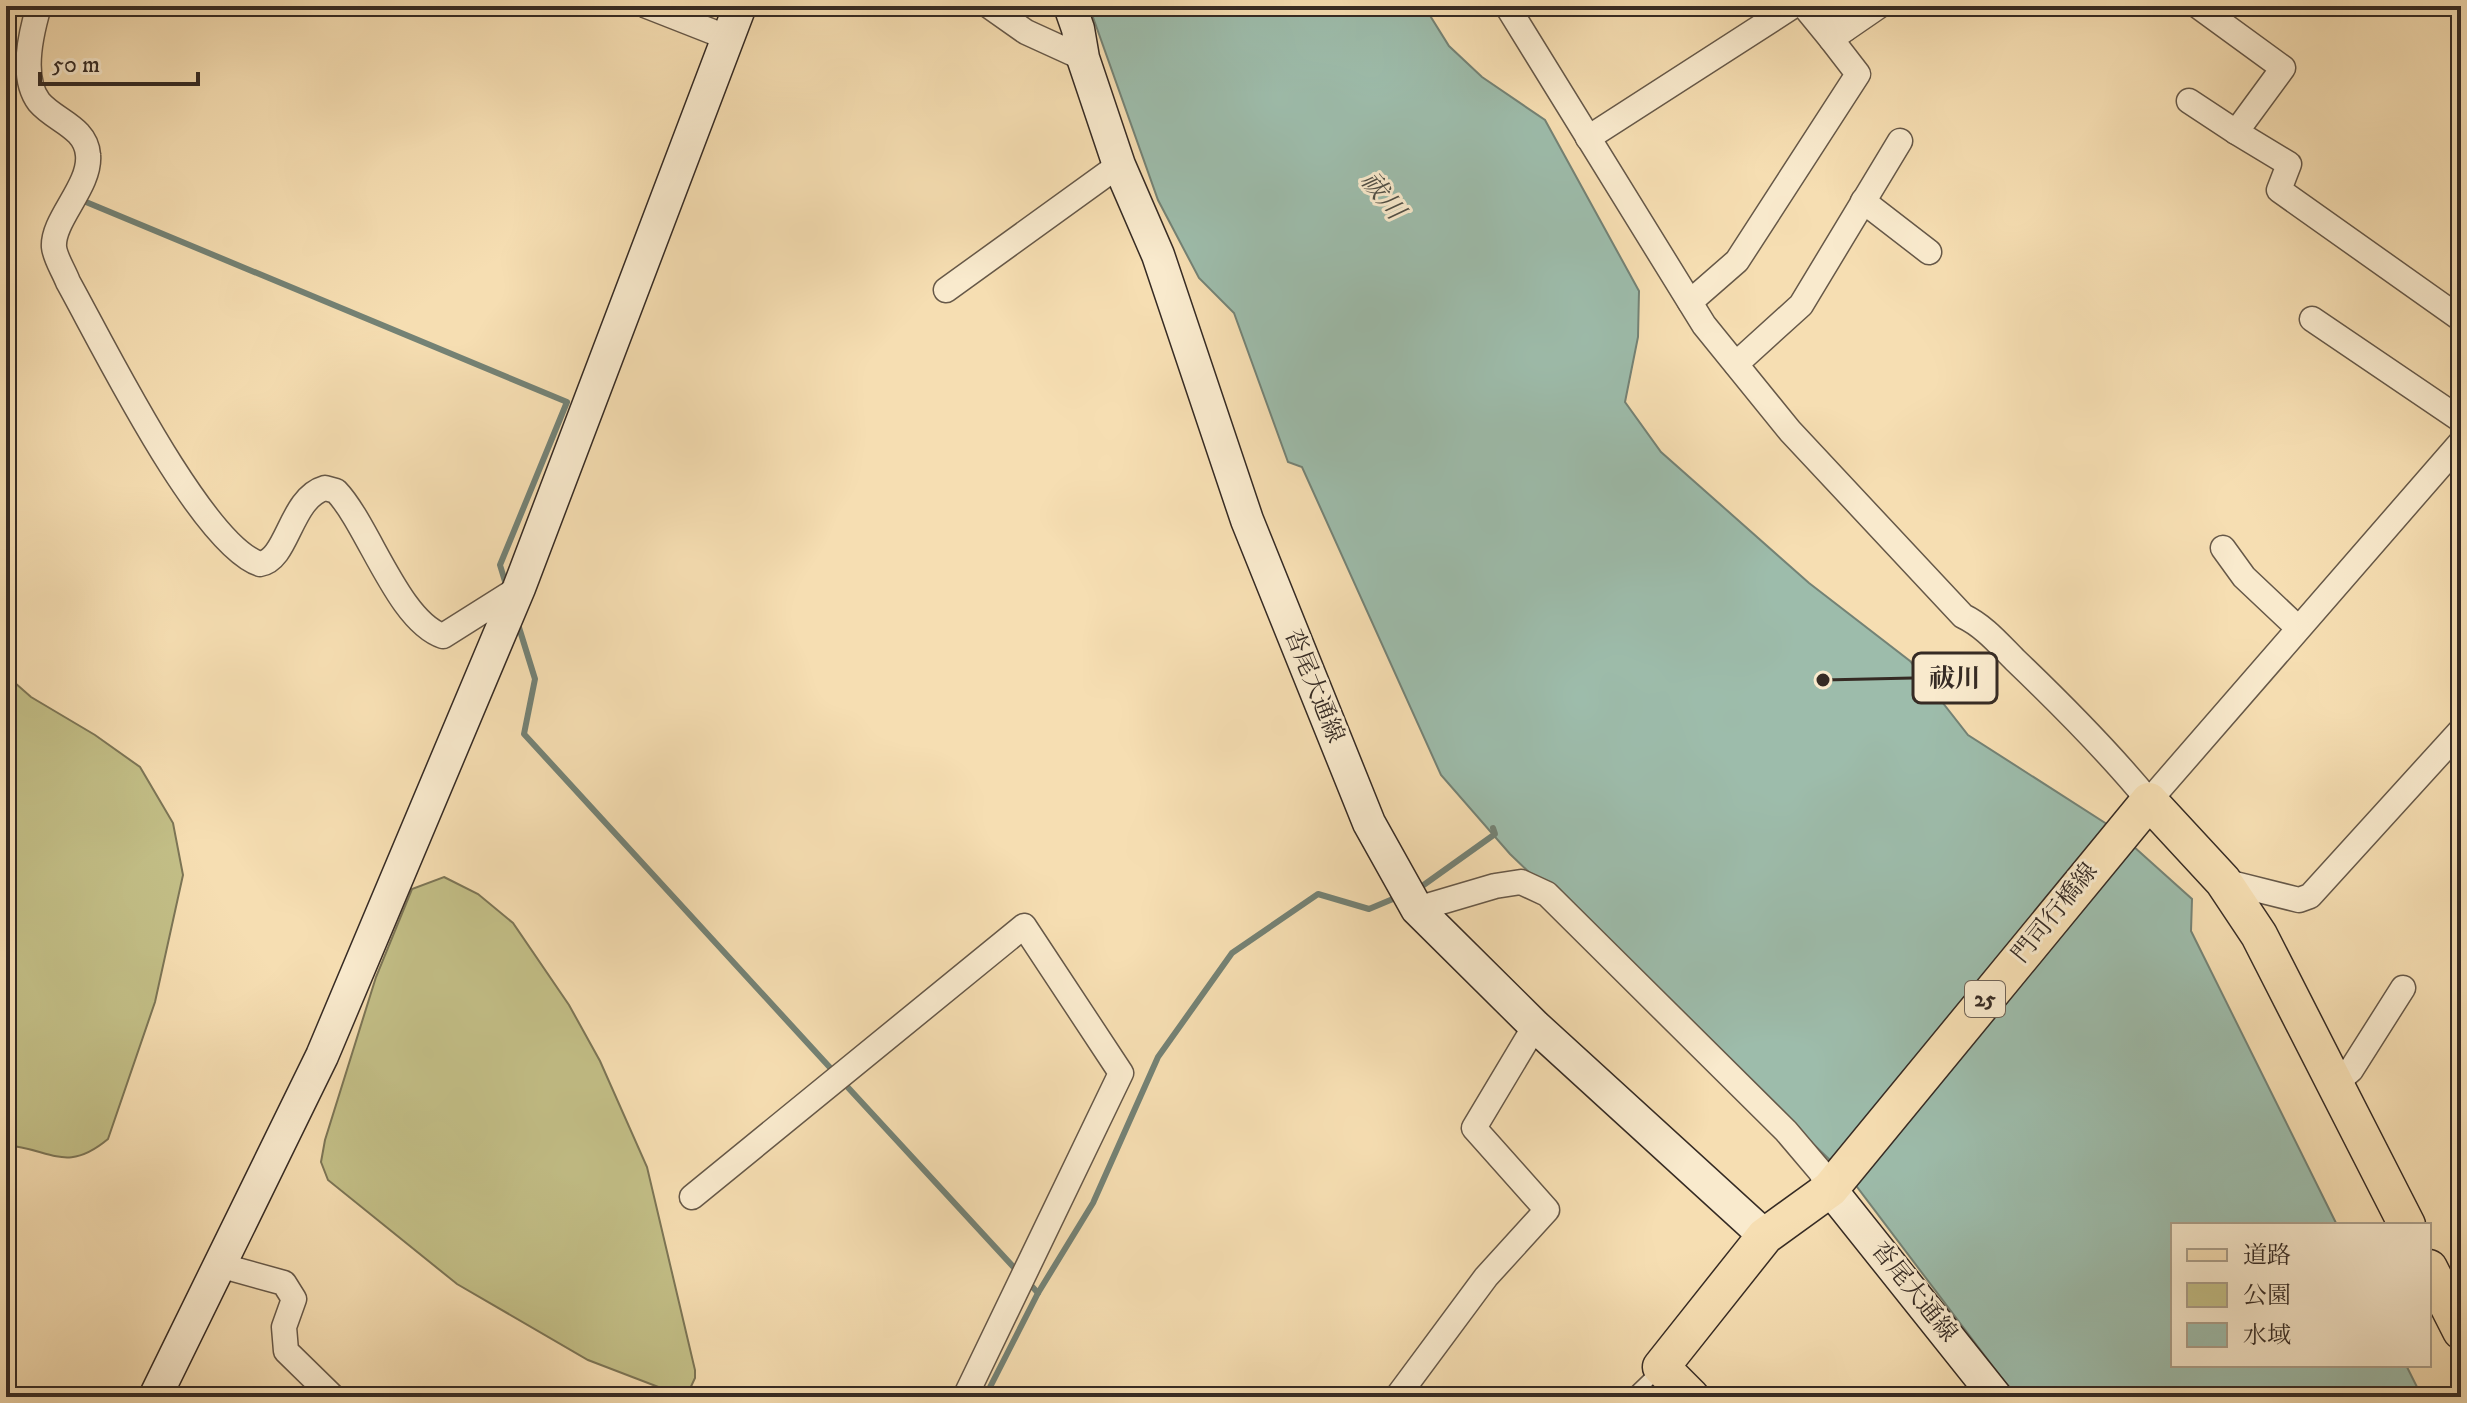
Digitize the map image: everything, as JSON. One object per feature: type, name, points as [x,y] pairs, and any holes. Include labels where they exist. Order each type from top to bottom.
[{"type":"main road","points":[[155,1397],[322,1056],[519,588],[740,6]]},
{"type":"main road","name":"沓尾大通線","points":[[1077,31],[1119,165],[1158,255],[1247,520],[1369,823],[1417,909],[1535,1026],[1765,1236]]},
{"type":"main road","points":[[2141,809],[2223,881],[2259,935],[2406,1223]]},
{"type":"main road","name":"門司行橋線","points":[[1661,1367],[1765,1236],[1833,1185],[2141,809]]},
{"type":"main road","name":"沓尾大通線","points":[[1833,1185],[1996,1397]]},
{"type":"main road","points":[[2431,1272],[2461,1331]]},
{"type":"main road","points":[[1661,1367],[1691,1397]]},
{"type":"street","points":[[39,6],[29,66],[30,83],[41,104],[83,138],[89,157],[84,177],[58,230],[54,251],[190,496],[240,553],[260,564],[273,558],[310,496],[325,488],[336,491],[410,607],[431,632],[443,636],[519,588]]},
{"type":"street","points":[[647,6],[726,37]]},
{"type":"street","points":[[989,6],[1026,32],[1077,31]]},
{"type":"street","points":[[1507,6],[1704,325],[1790,431],[1963,616],[1975,622],[2025,669],[2118,763],[2141,809],[2461,442]]},
{"type":"street","points":[[1588,138],[1793,6]]},
{"type":"street","points":[[1804,6],[1838,34]]},
{"type":"street","points":[[1690,302],[1737,261],[1858,74],[1827,6]]},
{"type":"street","points":[[1838,34],[1879,6]]},
{"type":"street","points":[[2198,6],[2283,68],[2236,132]]},
{"type":"street","points":[[2189,101],[2289,164],[2279,190],[2461,319]]},
{"type":"street","points":[[1736,364],[1801,305],[1900,141]]},
{"type":"street","points":[[946,290],[1119,165]]},
{"type":"street","points":[[1863,201],[1929,252]]},
{"type":"street","points":[[2312,319],[2461,420]]},
{"type":"street","points":[[2223,548],[2244,577],[2298,628]]},
{"type":"street","points":[[2223,881],[2299,900],[2310,896],[2461,730]]},
{"type":"street","points":[[1417,909],[1495,886],[1521,882],[1547,894],[1786,1131],[1833,1185]]},
{"type":"street","points":[[692,1197],[1024,926],[1121,1073],[965,1397]]},
{"type":"street","points":[[2335,1084],[2351,1070],[2403,988]]},
{"type":"street","points":[[1397,1397],[1486,1277],[1547,1210],[1474,1128],[1535,1026]]},
{"type":"street","points":[[219,1265],[284,1283],[294,1299],[284,1327],[286,1351],[333,1397]]},
{"type":"lane","points":[[1631,1397],[1661,1367]]},
{"type":"green space","points":[[6,675],[31,697],[95,735],[140,767],[173,823],[183,875],[155,1002],[108,1139],[81,1155],[69,1157],[6,1145]]},
{"type":"green space","points":[[444,877],[478,894],[513,923],[569,1005],[600,1061],[647,1167],[695,1370],[688,1393],[674,1393],[588,1360],[457,1284],[328,1180],[321,1162],[325,1140],[376,977],[412,889]]},
{"type":"water","points":[[1089,6],[1424,6],[1449,46],[1482,77],[1545,120],[1639,291],[1638,337],[1625,402],[1661,452],[1809,583],[1910,661],[1968,735],[2113,828],[2192,899],[2191,931],[2336,1223],[2171,1223],[2171,1367],[2407,1367],[2422,1397],[2016,1397],[1854,1183],[1510,854],[1441,775],[1302,467],[1288,462],[1234,313],[1199,278],[1158,200]]},
{"type":"waterway","points":[[86,202],[567,402],[500,565],[507,588]]},
{"type":"waterway","points":[[517,621],[535,679],[524,734],[835,1073]]},
{"type":"waterway","points":[[1418,889],[1495,834],[1493,828]]},
{"type":"waterway","points":[[985,1397],[1038,1293],[1093,1203],[1158,1057],[1232,953],[1318,894],[1369,909],[1400,896]]},
{"type":"waterway","points":[[842,1081],[1019,1273]]},
{"type":"waterway","points":[[1027,1281],[1038,1293]]},
{"type":"place","name":"祓川","points":[[1823,680]]}]
